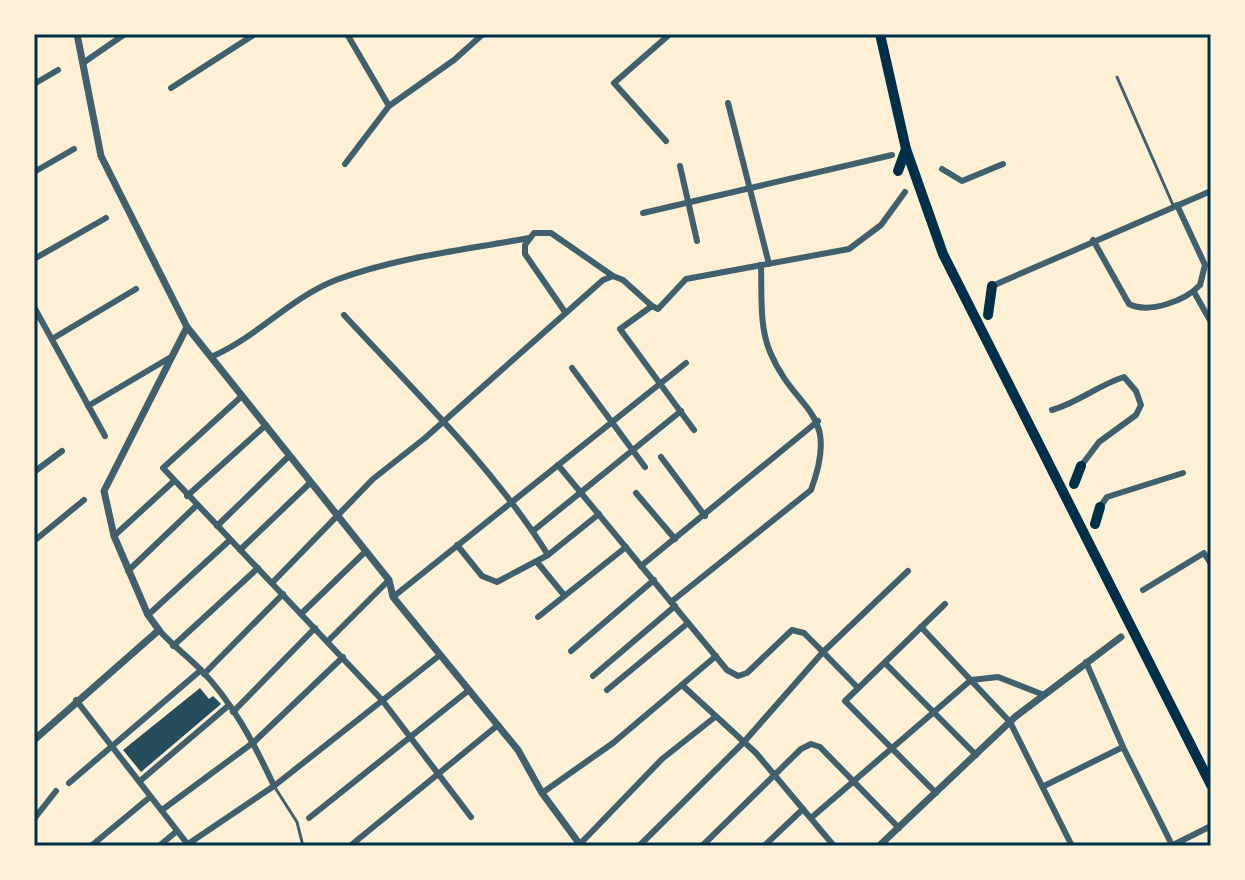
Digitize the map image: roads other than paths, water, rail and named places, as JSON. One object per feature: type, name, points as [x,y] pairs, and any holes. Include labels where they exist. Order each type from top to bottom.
[{"type":"highway","points":[[880,34],[906,149],[943,254],[1211,785]]},
{"type":"highway","points":[[898,171],[906,149]]},
{"type":"highway","points":[[988,315],[992,286]]},
{"type":"highway","points":[[1074,484],[1081,466]]},
{"type":"highway","points":[[1095,524],[1100,507]]},
{"type":"street","points":[[77,34],[101,156],[187,327],[389,580],[393,597],[518,750],[542,793],[581,845],[662,759],[715,717]]},
{"type":"street","points":[[83,63],[125,34]]},
{"type":"street","points":[[171,88],[255,34]]},
{"type":"street","points":[[347,34],[389,106]]},
{"type":"street","points":[[469,34],[474,42]]},
{"type":"street","points":[[345,164],[389,106],[483,34]]},
{"type":"street","points":[[666,141],[614,83],[670,34]]},
{"type":"street","points":[[34,84],[58,70]]},
{"type":"street","points":[[593,676],[673,604],[811,490],[823,454],[818,421],[777,366],[769,348],[765,264],[753,189],[728,103]]},
{"type":"street","points":[[34,172],[74,149]]},
{"type":"street","points":[[643,213],[892,155]]},
{"type":"street","points":[[942,169],[962,181],[1003,164]]},
{"type":"street","points":[[680,166],[697,241]]},
{"type":"street","points":[[992,286],[1211,191]]},
{"type":"street","points":[[211,357],[240,345],[283,311],[334,281],[405,260],[529,238],[541,231],[551,233],[623,280],[658,309],[686,279],[849,249],[881,225],[905,192]]},
{"type":"street","points":[[1093,240],[1124,298],[1135,307],[1153,307],[1194,292],[1204,277],[1205,265],[1176,206]]},
{"type":"street","points":[[34,259],[106,218]]},
{"type":"street","points":[[529,238],[525,254],[565,312]]},
{"type":"street","points":[[272,583],[373,479],[565,312],[613,276]]},
{"type":"street","points":[[52,339],[136,289]]},
{"type":"street","points":[[1194,292],[1211,322]]},
{"type":"street","points":[[652,306],[620,329],[694,430]]},
{"type":"street","points":[[34,307],[105,436]]},
{"type":"street","points":[[344,315],[442,422],[510,502],[548,555]]},
{"type":"street","points":[[187,327],[104,491],[114,536],[148,615],[173,646],[203,672],[254,742],[274,786]]},
{"type":"street","points":[[88,406],[171,357]]},
{"type":"street","points":[[393,597],[686,363]]},
{"type":"street","points":[[572,368],[610,424],[645,467]]},
{"type":"street","points":[[1052,410],[1070,405],[1109,382],[1124,377],[1136,391],[1141,405],[1136,415],[1099,442],[1081,466]]},
{"type":"street","points":[[242,396],[163,468],[382,700],[471,817]]},
{"type":"street","points":[[533,531],[681,411]]},
{"type":"street","points":[[641,566],[818,421]]},
{"type":"street","points":[[187,496],[266,425]]},
{"type":"street","points":[[34,472],[62,451]]},
{"type":"street","points":[[217,526],[289,456]]},
{"type":"street","points":[[661,457],[705,516]]},
{"type":"street","points":[[558,465],[727,670],[742,676],[788,632],[796,630],[858,688]]},
{"type":"street","points":[[1100,507],[1107,497],[1183,473]]},
{"type":"street","points":[[114,536],[174,481]]},
{"type":"street","points":[[240,550],[310,483]]},
{"type":"street","points":[[636,493],[675,539]]},
{"type":"street","points":[[34,541],[84,500]]},
{"type":"street","points":[[128,571],[197,505]]},
{"type":"street","points":[[457,545],[482,576],[492,581],[537,562],[599,514]]},
{"type":"street","points":[[148,615],[230,540]]},
{"type":"street","points":[[538,617],[626,547]]},
{"type":"street","points":[[302,613],[366,551]]},
{"type":"street","points":[[1143,590],[1204,553],[1211,564]]},
{"type":"street","points":[[537,562],[564,595]]},
{"type":"street","points":[[173,646],[258,568]]},
{"type":"street","points":[[639,846],[743,743],[823,652],[908,571]]},
{"type":"street","points":[[328,641],[389,580]]},
{"type":"street","points":[[571,651],[654,580]]},
{"type":"street","points":[[69,783],[203,672],[283,594]]},
{"type":"street","points":[[936,793],[845,701],[945,604]]},
{"type":"street","points":[[607,690],[688,623]]},
{"type":"street","points":[[921,627],[1010,722],[1072,846]]},
{"type":"street","points":[[140,781],[230,709],[315,628]]},
{"type":"street","points":[[34,740],[76,699],[159,630]]},
{"type":"street","points":[[879,846],[1010,722],[1121,637]]},
{"type":"street","points":[[76,699],[188,845],[274,786],[440,655]]},
{"type":"street","points":[[542,793],[613,743],[716,656]]},
{"type":"street","points":[[162,810],[254,742],[343,657]]},
{"type":"street","points":[[1086,662],[1171,846],[1211,826]]},
{"type":"street","points":[[885,663],[976,755]]},
{"type":"street","points":[[811,818],[971,680],[998,677],[1044,695]]},
{"type":"street","points":[[682,685],[775,775],[829,844]]},
{"type":"street","points":[[309,818],[469,690]]},
{"type":"street","points":[[350,846],[498,725]]},
{"type":"street","points":[[702,846],[801,749],[811,744],[820,747],[854,779],[899,828]]},
{"type":"street","points":[[1044,786],[1123,747]]},
{"type":"street","points":[[34,819],[56,791]]},
{"type":"street","points":[[91,846],[150,797]]},
{"type":"street","points":[[764,846],[803,809]]},
{"type":"street","points":[[159,846],[177,831]]},
{"type":"lane","points":[[1117,77],[1176,206]]},
{"type":"lane","points":[[274,786],[297,822],[303,846]]}]
